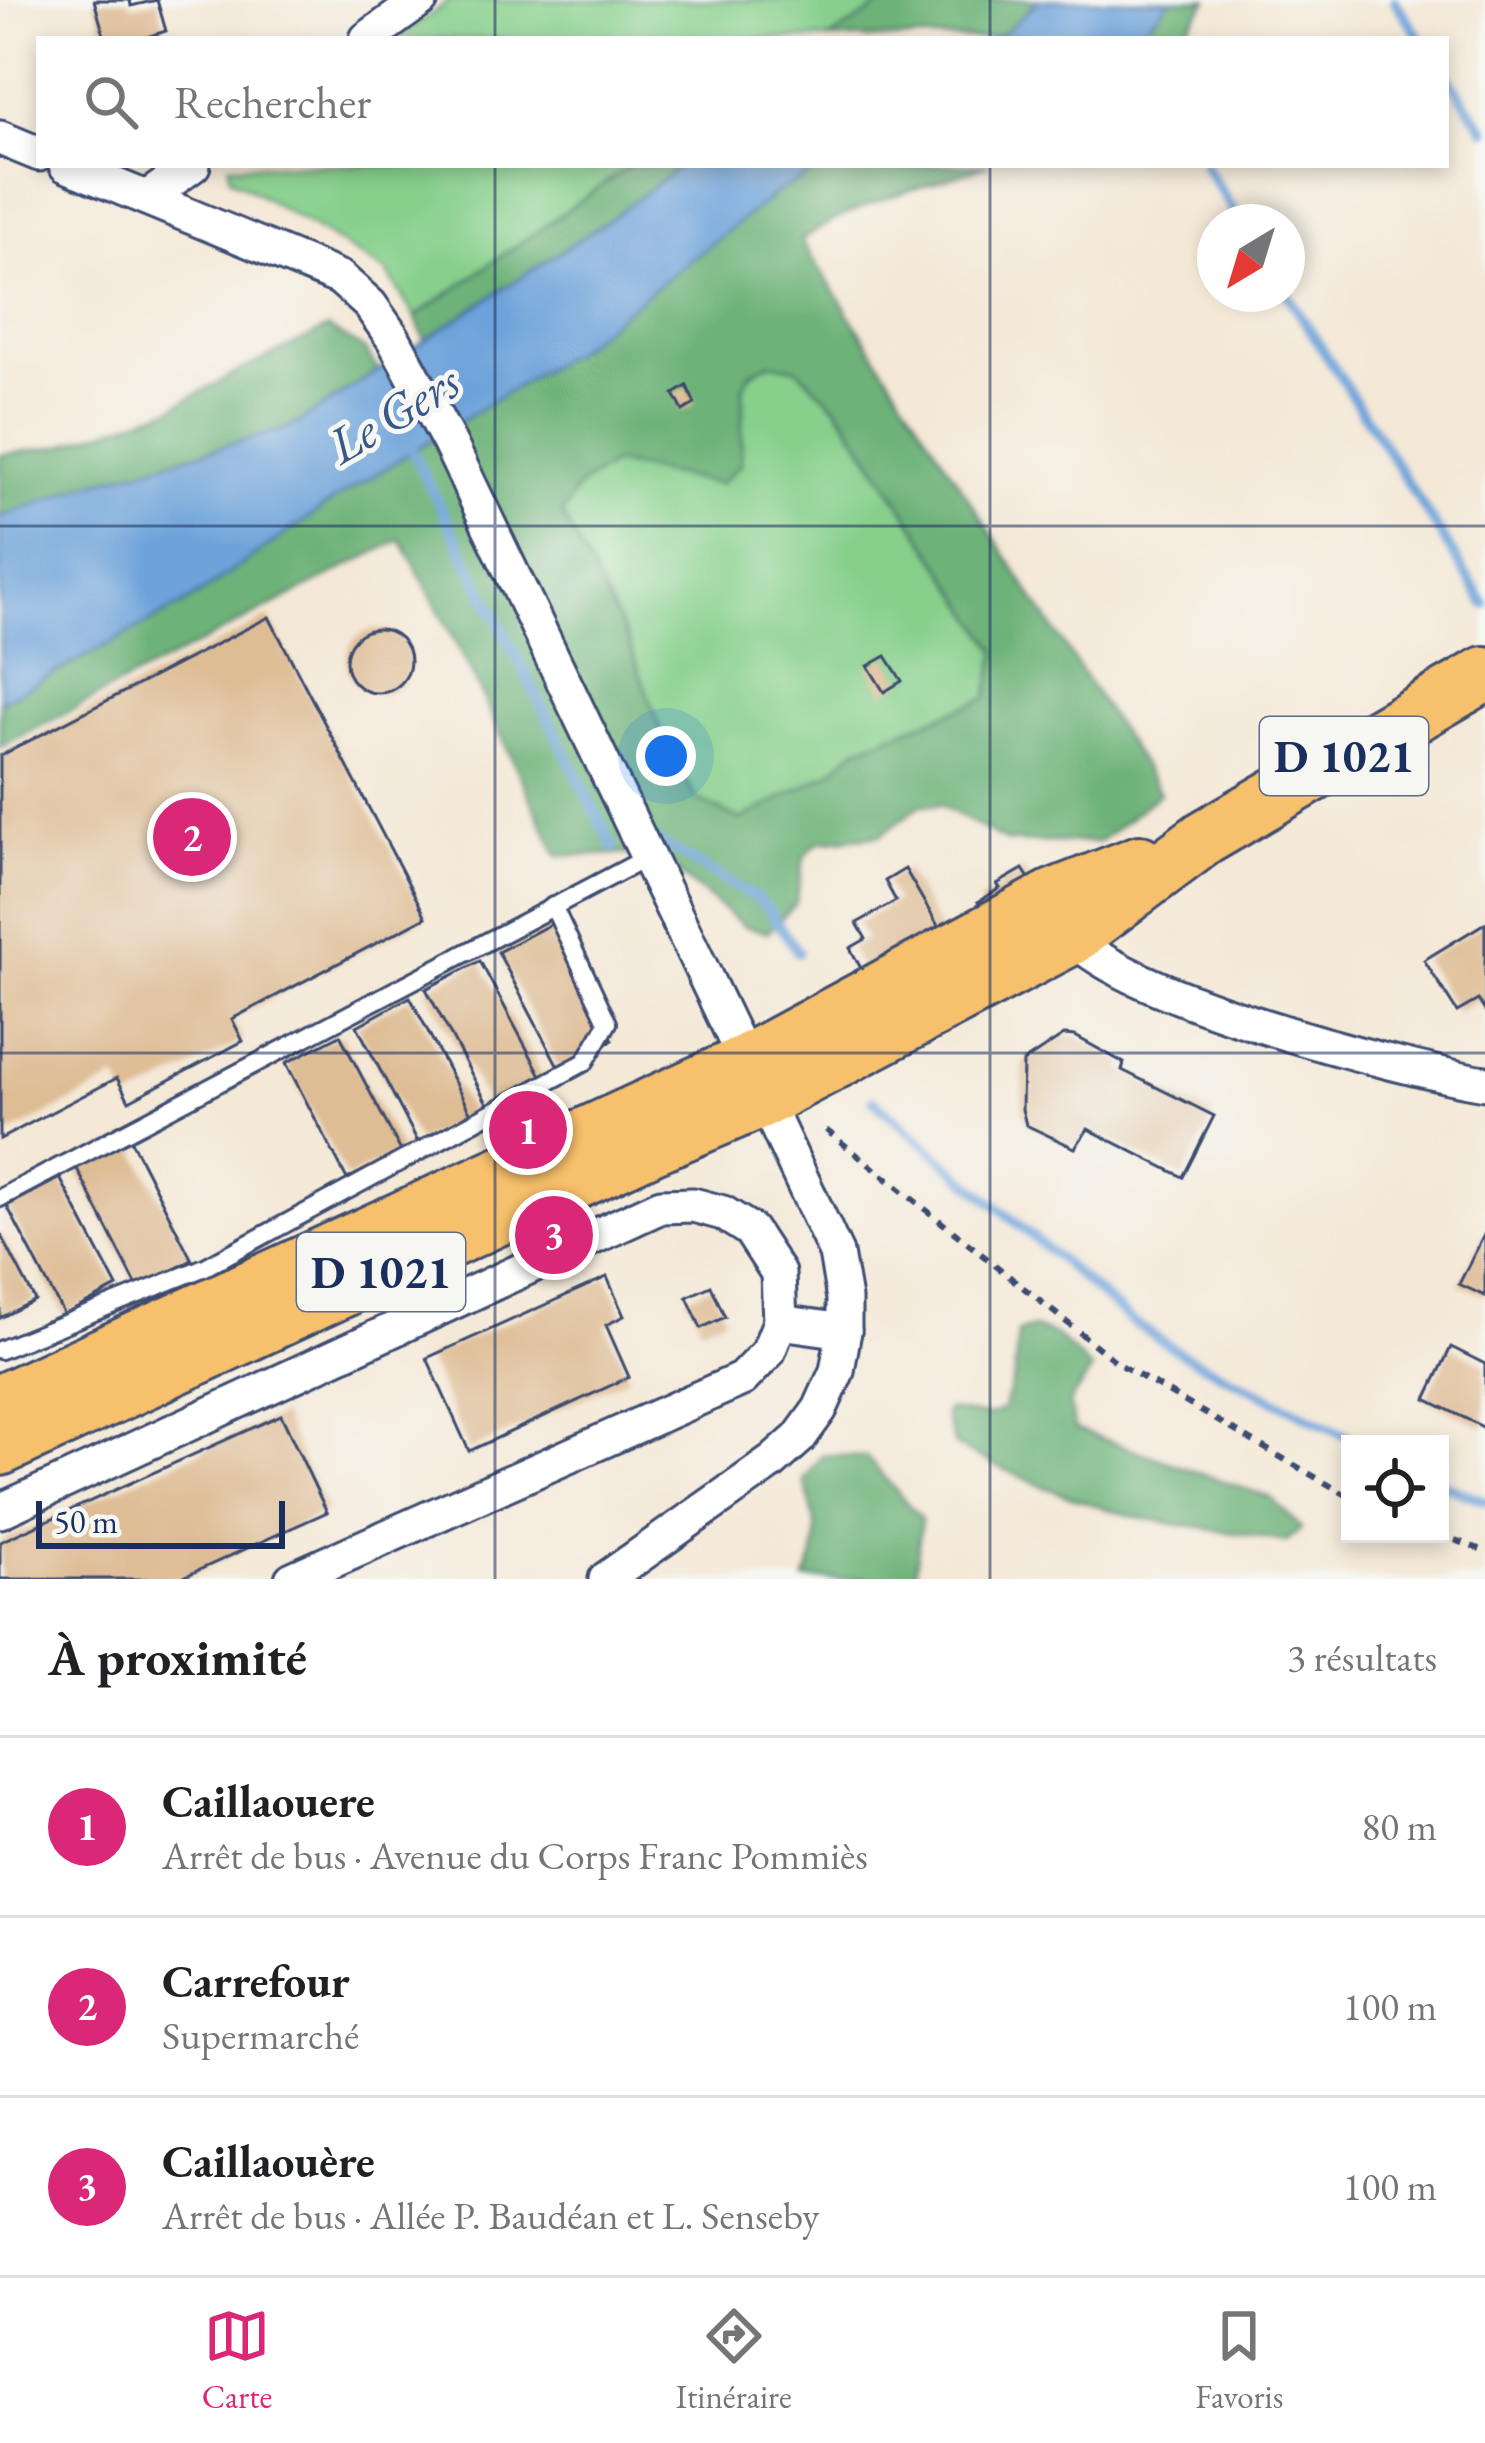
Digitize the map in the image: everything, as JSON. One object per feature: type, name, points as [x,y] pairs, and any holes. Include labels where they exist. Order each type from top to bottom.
[{"type":"main road","name":"D 1021","points":[[0,1448],[627,1158],[755,1080],[1062,917],[1485,674]]},
{"type":"main road","name":"D 1021","points":[[0,1402],[755,1080]]},
{"type":"street","points":[[371,36],[421,0]]},
{"type":"street","points":[[0,138],[36,153]]},
{"type":"street","points":[[73,168],[340,278],[370,305],[450,444],[836,1252],[844,1331],[837,1371],[820,1409],[799,1438],[772,1462],[606,1579]]},
{"type":"street","points":[[147,198],[189,168]]},
{"type":"street","points":[[1062,917],[1124,972],[1177,997],[1355,1053],[1434,1075],[1485,1083]]},
{"type":"street","points":[[0,1510],[661,1206],[693,1205],[723,1213],[750,1230],[778,1273],[780,1322],[768,1352],[742,1379],[292,1579]]},
{"type":"street","points":[[780,1322],[844,1331]]},
{"type":"lane","points":[[0,1198],[648,857]]},
{"type":"lane","points":[[0,1350],[205,1268],[585,1062],[608,1023],[554,906]]},
{"type":"path","points":[[826,1130],[1119,1364],[1341,1493]]},
{"type":"path","points":[[1449,1538],[1485,1551]]},
{"type":"green space","points":[[451,0],[890,0],[834,36],[400,36]]},
{"type":"green space","points":[[890,0],[1039,0],[1002,36],[834,36]]},
{"type":"green space","points":[[1171,0],[1208,0],[1181,36],[1136,36]]},
{"type":"green space","points":[[229,168],[627,168],[415,317],[387,272],[230,177]]},
{"type":"green space","points":[[627,168],[678,168],[607,221],[425,340],[415,317]]},
{"type":"green space","points":[[823,168],[979,168],[868,205],[801,240],[1160,793],[1099,842],[1007,842],[940,805],[921,805],[881,835],[818,842],[804,857],[796,903],[768,932],[743,926],[661,859],[627,854],[558,856],[473,676],[401,539],[0,747],[0,702],[191,600],[333,501],[576,349],[775,194]],"holes":[[[770,363],[796,368],[839,409],[997,651],[987,698],[856,749],[829,773],[741,820],[696,799],[667,746],[627,638],[562,514],[578,487],[614,463],[720,484],[741,464],[743,387],[751,372]]]},
{"type":"green space","points":[[328,328],[364,349],[378,370],[292,427],[86,485],[0,517],[0,455],[61,446],[171,408]]},
{"type":"green space","points":[[770,363],[796,368],[838,409],[997,651],[987,698],[856,749],[829,773],[741,820],[696,799],[667,746],[627,638],[562,514],[578,487],[614,463],[720,484],[741,428],[745,383]]},
{"type":"green space","points":[[1033,1328],[1055,1335],[1092,1370],[1069,1403],[1075,1429],[1271,1498],[1301,1528],[1286,1542],[1138,1517],[1067,1496],[955,1446],[947,1410],[988,1416],[1003,1409],[1014,1378],[1018,1332]]},
{"type":"green space","points":[[822,1455],[866,1457],[921,1519],[915,1579],[805,1579],[816,1541],[804,1480]]},
{"type":"water","points":[[1039,0],[1171,0],[1136,36],[998,36]]},
{"type":"water","name":"Le Gers","points":[[678,168],[823,168],[775,194],[576,349],[333,501],[191,600],[0,702],[0,517],[86,485],[292,427],[607,221]]},
{"type":"building","points":[[94,0],[130,0],[131,6],[157,0],[166,31],[150,36],[104,36]]},
{"type":"building","points":[[687,386],[695,404],[683,411],[674,394]]},
{"type":"building","points":[[269,617],[426,917],[232,1019],[243,1041],[129,1101],[117,1078],[0,1139],[0,756]]},
{"type":"building","points":[[378,629],[401,638],[410,661],[401,684],[378,693],[355,684],[346,661],[355,638]]},
{"type":"building","points":[[886,656],[902,681],[884,692],[868,666]]},
{"type":"building","points":[[905,869],[941,931],[864,974],[850,948],[866,939],[857,923],[896,901],[885,881]]},
{"type":"building","points":[[1023,869],[1032,883],[983,909],[978,902]]},
{"type":"building","points":[[1485,923],[1485,1011],[1478,1000],[1457,1012],[1424,960]]},
{"type":"building","points":[[551,924],[613,1040],[559,1068],[498,952]]},
{"type":"building","points":[[480,961],[542,1077],[488,1105],[426,989]]},
{"type":"building","points":[[410,997],[471,1114],[418,1142],[357,1026]]},
{"type":"building","points":[[340,1035],[401,1151],[347,1179],[286,1063]]},
{"type":"building","points":[[1064,1035],[1075,1036],[1124,1063],[1122,1070],[1214,1116],[1183,1177],[1088,1129],[1075,1148],[1026,1125],[1023,1062]]},
{"type":"building","points":[[129,1137],[192,1260],[138,1288],[75,1165]]},
{"type":"building","points":[[60,1178],[117,1287],[64,1315],[7,1206]]},
{"type":"building","points":[[0,1233],[35,1300],[0,1318]]},
{"type":"building","points":[[1485,1233],[1485,1296],[1459,1284]]},
{"type":"building","points":[[607,1277],[624,1316],[606,1325],[629,1377],[469,1451],[427,1358]]},
{"type":"building","points":[[711,1286],[725,1317],[701,1328],[687,1297]]},
{"type":"building","points":[[1451,1347],[1485,1364],[1485,1428],[1426,1399]]},
{"type":"building","points":[[281,1415],[327,1512],[179,1579],[0,1579],[0,1542]]},
{"type":"waterway","points":[[1394,0],[1419,36]]},
{"type":"waterway","points":[[1449,78],[1485,130]]},
{"type":"waterway","points":[[1206,168],[1229,204]]},
{"type":"waterway","points":[[1298,312],[1485,604]]},
{"type":"waterway","name":"Le Gers","points":[[406,439],[614,848]]},
{"type":"waterway","points":[[652,838],[756,898],[798,952]]},
{"type":"waterway","points":[[873,1100],[1131,1321],[1182,1354],[1344,1435]]},
{"type":"waterway","points":[[1449,1487],[1485,1501]]},
{"type":"place","name":"Carrefour","points":[[192,837]]},
{"type":"place","name":"Caillaouere","points":[[528,1130]]},
{"type":"place","name":"Caillaouère","points":[[554,1235]]}]
